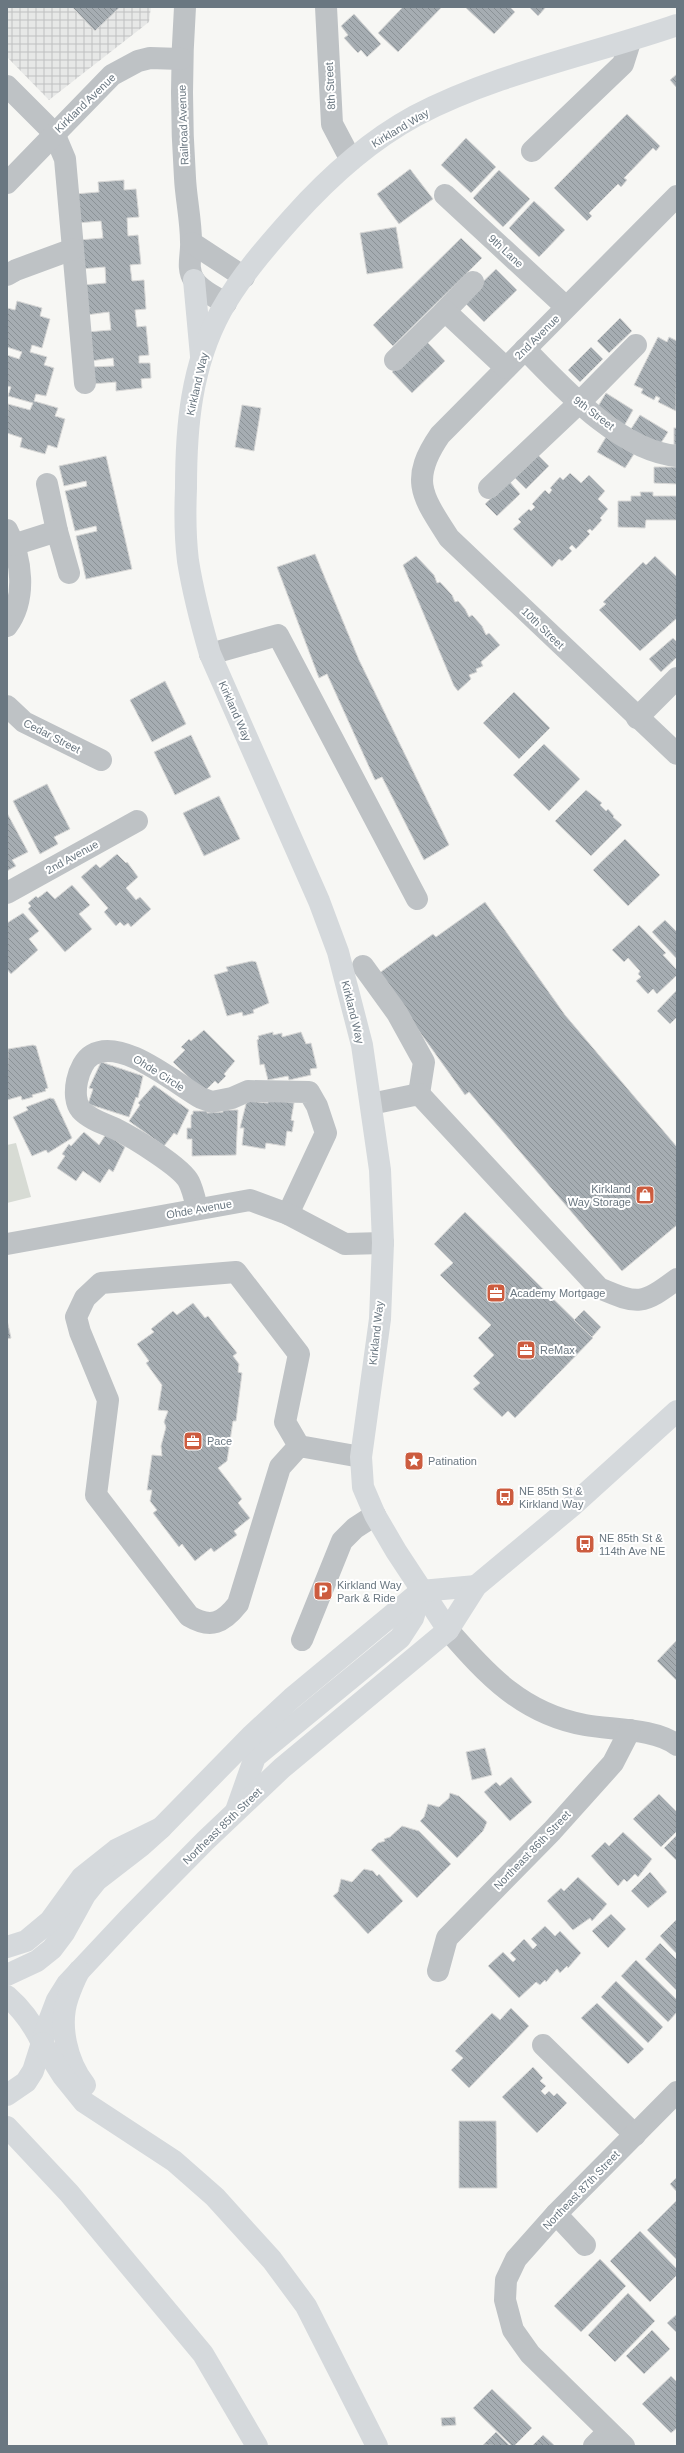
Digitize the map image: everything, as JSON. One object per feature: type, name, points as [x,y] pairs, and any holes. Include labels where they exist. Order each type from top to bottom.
[{"type":"main road","name":"Kirkland Way","points":[[448,1630],[421,1591],[375,1515],[363,1486],[361,1457],[380,1319],[383,1243],[380,1170],[362,1045],[338,952],[319,901],[210,654],[198,611],[188,559],[186,505],[188,418],[201,359],[210,334],[226,303],[263,250],[305,204],[351,160],[382,137],[415,117],[487,84],[630,42],[677,25]]},
{"type":"main road","points":[[194,280],[201,359]]},
{"type":"main road","name":"Northeast 85th Street","points":[[7,2096],[26,2082],[33,2071],[57,2000],[67,1984],[79,1971],[235,1812],[282,1768],[448,1630],[476,1586],[572,1506],[677,1411]]},
{"type":"main road","points":[[7,1975],[37,1961],[52,1949],[64,1933],[85,1895],[97,1880],[141,1846],[161,1828],[263,1725],[421,1591],[476,1586]]},
{"type":"main road","points":[[235,1812],[255,1757],[400,1638],[413,1618],[421,1591]]},
{"type":"main road","points":[[7,1947],[26,1941],[50,1921],[82,1877],[116,1850],[161,1828]]},
{"type":"main road","points":[[79,1971],[67,1997],[64,2017],[65,2036],[70,2057],[78,2076],[87,2088],[130,2132]]},
{"type":"main road","points":[[7,1996],[22,2008],[63,2076],[84,2102],[174,2161],[215,2197],[272,2260],[306,2306],[377,2446]]},
{"type":"main road","points":[[7,2127],[69,2193],[203,2354],[257,2446]]},
{"type":"street","name":"Railroad Avenue","points":[[185,7],[182,59],[185,179],[192,243],[188,259],[194,280]]},
{"type":"street","name":"8th Street","points":[[326,7],[332,124],[351,160]]},
{"type":"street","points":[[532,151],[623,64],[630,42]]},
{"type":"street","name":"Kirkland Avenue","points":[[7,183],[112,75],[138,61],[150,58],[182,59]]},
{"type":"street","points":[[7,86],[54,133],[65,159],[85,383]]},
{"type":"street","name":"9th Lane","points":[[445,195],[566,307]]},
{"type":"street","name":"2nd Avenue","points":[[422,490],[421,473],[429,451],[440,435],[677,196]]},
{"type":"street","points":[[192,243],[244,277]]},
{"type":"street","points":[[7,275],[16,270],[73,249]]},
{"type":"street","points":[[194,280],[213,296],[226,303]]},
{"type":"street","points":[[395,360],[473,282]]},
{"type":"street","points":[[445,311],[506,368]]},
{"type":"street","points":[[489,488],[579,403],[636,345]]},
{"type":"street","name":"9th Street","points":[[525,348],[579,403],[596,418],[645,448],[666,455],[677,456]]},
{"type":"street","points":[[47,484],[57,531],[69,573]]},
{"type":"street","name":"10th Street","points":[[422,490],[429,507],[449,538],[637,718],[677,754]]},
{"type":"street","points":[[7,626],[13,618],[20,592],[21,572],[10,537],[57,531]]},
{"type":"street","points":[[210,654],[278,635],[417,899]]},
{"type":"street","points":[[637,718],[677,678]]},
{"type":"street","name":"Cedar Street","points":[[7,706],[24,722],[101,760]]},
{"type":"street","name":"2nd Avenue","points":[[7,893],[138,821]]},
{"type":"street","points":[[363,966],[397,1013],[424,1062],[419,1094]]},
{"type":"street","name":"Ohde Circle","points":[[197,1208],[189,1181],[168,1162],[124,1133],[90,1117],[80,1110],[77,1095],[78,1076],[84,1062],[92,1055],[103,1051],[126,1053],[201,1098],[212,1102],[232,1098],[248,1091],[309,1092],[317,1106],[326,1133],[288,1214]]},
{"type":"street","points":[[371,1104],[419,1094]]},
{"type":"street","points":[[419,1094],[599,1288],[630,1301],[652,1298],[677,1279]]},
{"type":"street","name":"Ohde Avenue","points":[[7,1244],[197,1208],[250,1200],[288,1214],[344,1244],[383,1243]]},
{"type":"street","points":[[299,1446],[280,1466],[238,1604],[229,1615],[216,1623],[202,1624],[189,1616],[96,1495],[108,1400],[80,1332],[76,1317],[85,1298],[101,1283],[236,1272],[299,1354],[285,1422],[299,1446],[361,1457]]},
{"type":"street","points":[[302,1640],[342,1541],[355,1528],[375,1515]]},
{"type":"street","points":[[448,1630],[477,1664],[518,1700],[553,1717],[585,1725],[630,1730],[670,1740],[677,1745]]},
{"type":"street","name":"Northeast 86th Street","points":[[438,1971],[447,1938],[552,1831],[612,1763],[630,1730]]},
{"type":"street","points":[[543,2045],[635,2135]]},
{"type":"street","name":"Northeast 87th Street","points":[[624,2446],[601,2439],[530,2354],[513,2330],[505,2300],[506,2280],[516,2259],[556,2214],[677,2092]]},
{"type":"street","points":[[556,2214],[586,2245]]},
{"type":"shaded area","points":[[7,7],[151,7],[149,22],[49,100],[7,57]]},
{"type":"shaded area","points":[[16,1143],[31,1197],[7,1203],[7,1145]]},
{"type":"building","points":[[72,7],[120,7],[95,31]]},
{"type":"building","points":[[403,7],[442,7],[398,52],[378,33]]},
{"type":"building","points":[[465,7],[510,7],[515,12],[494,34]]},
{"type":"building","points":[[529,7],[546,7],[538,16]]},
{"type":"building","points":[[354,14],[381,44],[367,57],[361,50],[358,53],[344,38],[348,35],[341,26]]},
{"type":"building","points":[[677,74],[677,88],[670,80]]},
{"type":"building","points":[[627,114],[660,146],[656,151],[653,148],[624,178],[627,180],[621,187],[618,184],[589,213],[592,216],[587,221],[554,188]]},
{"type":"building","points":[[466,138],[496,167],[471,193],[441,165]]},
{"type":"building","points":[[410,169],[433,199],[399,224],[377,194]]},
{"type":"building","points":[[499,170],[530,199],[503,227],[473,198]]},
{"type":"building","points":[[124,180],[124,190],[136,189],[139,217],[127,218],[128,236],[138,235],[141,264],[130,265],[132,281],[144,280],[146,309],[135,310],[137,327],[146,326],[149,355],[139,356],[139,363],[150,363],[151,378],[141,379],[142,388],[116,391],[116,382],[92,384],[90,367],[114,366],[113,358],[90,361],[87,332],[111,330],[109,312],[86,315],[83,285],[106,283],[105,267],[81,269],[79,240],[103,238],[101,221],[77,223],[75,194],[99,192],[98,182]]},
{"type":"building","points":[[534,201],[565,230],[539,257],[509,228]]},
{"type":"building","points":[[396,227],[403,268],[367,274],[360,233]]},
{"type":"building","points":[[461,238],[482,258],[393,346],[373,325]]},
{"type":"building","points":[[496,269],[517,290],[484,322],[463,301]]},
{"type":"building","points":[[17,301],[42,308],[40,316],[50,319],[42,348],[32,345],[30,352],[47,357],[44,365],[54,368],[46,396],[36,394],[34,401],[58,408],[55,416],[65,419],[57,448],[48,445],[45,454],[20,447],[22,438],[7,433],[8,404],[30,410],[33,403],[8,396],[11,387],[7,386],[7,355],[19,359],[22,352],[7,347],[7,308],[15,310]]},
{"type":"building","points":[[620,318],[632,331],[609,353],[597,341]]},
{"type":"building","points":[[658,337],[667,342],[669,337],[677,341],[676,411],[658,402],[660,398],[656,396],[654,400],[641,393],[643,389],[634,385]]},
{"type":"building","points":[[425,340],[445,361],[412,393],[392,372]]},
{"type":"building","points":[[591,347],[603,359],[580,382],[568,370]]},
{"type":"building","points":[[606,393],[633,410],[624,426],[597,408]]},
{"type":"building","points":[[242,405],[261,408],[254,451],[235,447]]},
{"type":"building","points":[[640,415],[668,432],[659,446],[631,429]]},
{"type":"building","points":[[674,428],[677,428],[677,445],[674,445]]},
{"type":"building","points":[[606,437],[634,454],[625,468],[597,452]]},
{"type":"building","points":[[537,454],[549,466],[526,489],[514,477]]},
{"type":"building","points":[[106,456],[132,569],[86,579],[76,536],[97,531],[96,526],[75,531],[65,491],[87,486],[86,481],[64,486],[59,466]]},
{"type":"building","points":[[654,467],[677,467],[677,484],[654,483]]},
{"type":"building","points":[[570,473],[581,483],[589,475],[605,491],[598,499],[608,509],[600,518],[602,520],[592,531],[590,529],[587,531],[590,534],[576,549],[572,545],[569,548],[572,551],[562,561],[559,559],[552,567],[513,529],[521,522],[518,519],[529,509],[531,511],[535,507],[532,504],[545,490],[549,494],[552,490],[550,488],[560,477],[563,480]]},
{"type":"building","points":[[509,481],[520,494],[497,516],[485,504]]},
{"type":"building","points":[[640,492],[653,492],[653,496],[677,496],[677,520],[646,520],[645,528],[618,527],[618,501],[631,501],[631,496],[641,496]]},
{"type":"building","points":[[315,554],[359,660],[449,845],[424,860],[382,777],[375,780],[327,674],[319,678],[277,567]]},
{"type":"building","points":[[416,556],[434,575],[437,583],[440,582],[452,595],[455,602],[458,601],[465,609],[469,617],[472,615],[482,626],[486,635],[489,633],[500,645],[481,662],[483,666],[476,669],[477,672],[469,675],[471,679],[458,691],[454,686],[403,565]]},
{"type":"building","points":[[655,556],[677,577],[677,618],[640,651],[599,610],[606,604],[603,602],[643,562],[646,565]]},
{"type":"building","points":[[673,638],[677,642],[677,657],[661,672],[649,659]]},
{"type":"building","points":[[165,681],[186,724],[152,742],[130,700]]},
{"type":"building","points":[[514,692],[550,728],[519,759],[483,723]]},
{"type":"building","points":[[191,735],[211,777],[175,795],[154,752]]},
{"type":"building","points":[[544,744],[580,779],[549,811],[513,775]]},
{"type":"building","points":[[47,784],[70,829],[54,837],[58,844],[40,854],[13,801]]},
{"type":"building","points":[[586,790],[602,803],[600,805],[606,811],[608,809],[614,816],[613,817],[622,825],[591,856],[555,821]]},
{"type":"building","points":[[219,796],[240,839],[204,856],[183,813]]},
{"type":"building","points":[[7,813],[28,852],[12,860],[16,866],[7,871]]},
{"type":"building","points":[[625,839],[660,875],[628,906],[593,870]]},
{"type":"building","points":[[117,854],[126,863],[127,862],[138,877],[126,888],[136,900],[140,897],[151,909],[131,927],[128,923],[124,926],[120,922],[116,926],[104,912],[108,908],[81,877],[96,864],[100,868]]},
{"type":"building","points":[[72,885],[90,905],[79,914],[92,929],[65,952],[28,909],[31,906],[28,903],[36,896],[38,898],[47,891],[55,899]]},
{"type":"building","points":[[485,902],[565,1015],[677,1147],[677,1225],[622,1271],[469,1092],[465,1095],[378,974],[433,934],[436,937]]},
{"type":"building","points":[[23,913],[39,931],[29,939],[38,950],[11,974],[7,969],[7,923]]},
{"type":"building","points":[[665,920],[677,932],[677,959],[652,932]]},
{"type":"building","points":[[639,925],[666,953],[663,955],[677,970],[677,975],[657,994],[653,989],[648,994],[636,981],[641,977],[638,974],[640,971],[628,958],[624,962],[612,950]]},
{"type":"building","points":[[252,961],[256,962],[269,1003],[253,1010],[254,1013],[243,1016],[242,1012],[227,1016],[214,975],[228,971],[226,967]]},
{"type":"building","points":[[677,990],[677,1019],[676,1018],[670,1024],[657,1011]]},
{"type":"building","points":[[204,1030],[235,1061],[224,1074],[226,1076],[218,1084],[215,1081],[204,1092],[173,1062],[185,1050],[181,1047],[189,1039],[191,1041]]},
{"type":"building","points":[[273,1032],[273,1035],[282,1033],[282,1037],[301,1032],[306,1044],[311,1043],[317,1068],[310,1069],[311,1075],[289,1080],[288,1076],[268,1080],[264,1064],[260,1065],[257,1040],[259,1039],[258,1036]]},
{"type":"building","points":[[33,1045],[36,1046],[48,1088],[45,1089],[46,1091],[32,1095],[33,1097],[22,1100],[21,1096],[7,1100],[8,1049]]},
{"type":"building","points":[[101,1062],[143,1076],[138,1098],[136,1097],[129,1117],[88,1104],[93,1089],[89,1088]]},
{"type":"building","points":[[154,1085],[189,1110],[177,1135],[174,1133],[164,1146],[129,1121],[140,1105],[138,1103]]},
{"type":"building","points":[[50,1098],[54,1099],[72,1138],[48,1153],[46,1150],[32,1156],[13,1117],[28,1110],[26,1107]]},
{"type":"building","points":[[268,1099],[294,1103],[291,1120],[294,1121],[292,1132],[287,1131],[285,1146],[266,1143],[265,1149],[242,1145],[244,1128],[240,1128],[246,1104],[248,1101],[268,1103]]},
{"type":"building","points":[[223,1110],[238,1110],[236,1155],[192,1156],[192,1139],[187,1139],[187,1128],[191,1128],[191,1115],[193,1114],[193,1111],[207,1111],[207,1113],[223,1112]]},
{"type":"building","points":[[84,1132],[99,1145],[106,1134],[125,1147],[113,1172],[109,1169],[100,1183],[83,1171],[76,1181],[57,1168],[65,1156],[62,1154],[69,1144],[71,1146]]},
{"type":"building","points":[[465,1212],[593,1338],[515,1418],[508,1411],[502,1417],[473,1389],[480,1383],[473,1376],[494,1355],[478,1338],[491,1325],[440,1275],[453,1263],[434,1244]]},
{"type":"building","points":[[193,1303],[205,1318],[208,1316],[237,1353],[233,1356],[239,1364],[238,1372],[242,1373],[236,1421],[233,1421],[227,1461],[218,1468],[242,1499],[238,1503],[250,1518],[234,1531],[237,1535],[214,1552],[211,1548],[195,1561],[182,1544],[179,1547],[153,1513],[157,1510],[150,1501],[152,1490],[147,1490],[152,1455],[162,1456],[161,1446],[166,1427],[164,1422],[168,1411],[158,1410],[162,1385],[146,1363],[149,1361],[137,1344],[154,1332],[151,1329],[173,1311],[177,1315]]},
{"type":"building","points":[[584,1310],[601,1327],[592,1337],[574,1320]]},
{"type":"building","points":[[7,1320],[11,1338],[7,1339]]},
{"type":"building","points":[[677,1640],[677,1681],[657,1661]]},
{"type":"building","points":[[485,1748],[492,1775],[472,1780],[466,1752]]},
{"type":"building","points":[[511,1777],[532,1802],[510,1821],[484,1792],[496,1782],[500,1786]]},
{"type":"building","points":[[450,1793],[459,1796],[487,1822],[483,1831],[457,1858],[420,1821],[424,1817],[428,1804],[439,1807],[449,1798]]},
{"type":"building","points":[[659,1794],[677,1812],[677,1831],[661,1847],[633,1819]]},
{"type":"building","points":[[402,1826],[419,1831],[451,1864],[417,1898],[371,1850],[378,1843],[385,1841],[384,1839],[390,1837]]},
{"type":"building","points":[[623,1832],[652,1859],[638,1877],[635,1874],[627,1882],[624,1879],[618,1886],[591,1856],[605,1842],[609,1846]]},
{"type":"building","points":[[677,1835],[677,1861],[664,1848]]},
{"type":"building","points":[[364,1869],[373,1871],[377,1876],[379,1874],[403,1901],[368,1934],[333,1896],[338,1892],[341,1879],[352,1882]]},
{"type":"building","points":[[650,1872],[667,1892],[648,1908],[631,1891]]},
{"type":"building","points":[[578,1877],[607,1904],[592,1921],[590,1918],[573,1930],[547,1901],[561,1888],[564,1891]]},
{"type":"building","points":[[611,1914],[626,1929],[608,1948],[592,1931]]},
{"type":"building","points":[[677,1919],[677,1954],[660,1936]]},
{"type":"building","points":[[545,1926],[555,1936],[560,1931],[581,1953],[568,1968],[567,1966],[560,1973],[557,1969],[546,1982],[545,1980],[540,1985],[536,1982],[519,1998],[488,1966],[503,1952],[513,1962],[516,1959],[510,1953],[524,1939],[533,1949],[537,1945],[531,1939]]},
{"type":"building","points":[[660,1943],[677,1960],[677,1991],[645,1959]]},
{"type":"building","points":[[636,1960],[677,2000],[677,2012],[668,2022],[621,1976]]},
{"type":"building","points":[[616,1981],[663,2027],[648,2043],[601,1997]]},
{"type":"building","points":[[597,2003],[644,2049],[628,2064],[581,2018]]},
{"type":"building","points":[[511,2008],[529,2026],[469,2088],[451,2070],[463,2058],[455,2051],[492,2013],[500,2020]]},
{"type":"building","points":[[533,2067],[543,2078],[540,2081],[546,2086],[541,2091],[545,2095],[549,2091],[554,2096],[557,2093],[567,2103],[537,2133],[502,2097]]},
{"type":"building","points":[[459,2121],[496,2121],[497,2188],[459,2188]]},
{"type":"building","points":[[677,2177],[677,2192],[670,2184]]},
{"type":"building","points":[[677,2200],[677,2260],[647,2230]]},
{"type":"building","points":[[640,2231],[677,2269],[677,2275],[650,2302],[610,2261]]},
{"type":"building","points":[[600,2259],[626,2286],[581,2332],[554,2306]]},
{"type":"building","points":[[628,2293],[655,2321],[615,2362],[588,2335]]},
{"type":"building","points":[[677,2314],[677,2333],[667,2323]]},
{"type":"building","points":[[652,2330],[670,2349],[644,2374],[626,2356]]},
{"type":"building","points":[[671,2376],[677,2382],[677,2428],[671,2433],[642,2404]]},
{"type":"building","points":[[492,2389],[532,2428],[514,2446],[512,2446],[473,2408]]},
{"type":"building","points":[[455,2417],[456,2425],[442,2426],[441,2418]]},
{"type":"building","points":[[496,2432],[510,2446],[483,2445]]},
{"type":"building","points":[[543,2435],[555,2446],[532,2446]]},
{"type":"place","name":"Kirkland Way Storage","points":[[645,1195]]},
{"type":"place","name":"Academy Mortgage","points":[[496,1293]]},
{"type":"place","name":"ReMax","points":[[526,1350]]},
{"type":"place","name":"Pace","points":[[193,1441]]},
{"type":"place","name":"Patination","points":[[414,1461]]},
{"type":"place","name":"NE 85th St & Kirkland Way","points":[[505,1497]]},
{"type":"place","name":"NE 85th St & 114th Ave NE","points":[[585,1544]]},
{"type":"place","name":"Kirkland Way Park & Ride","points":[[323,1591]]}]
